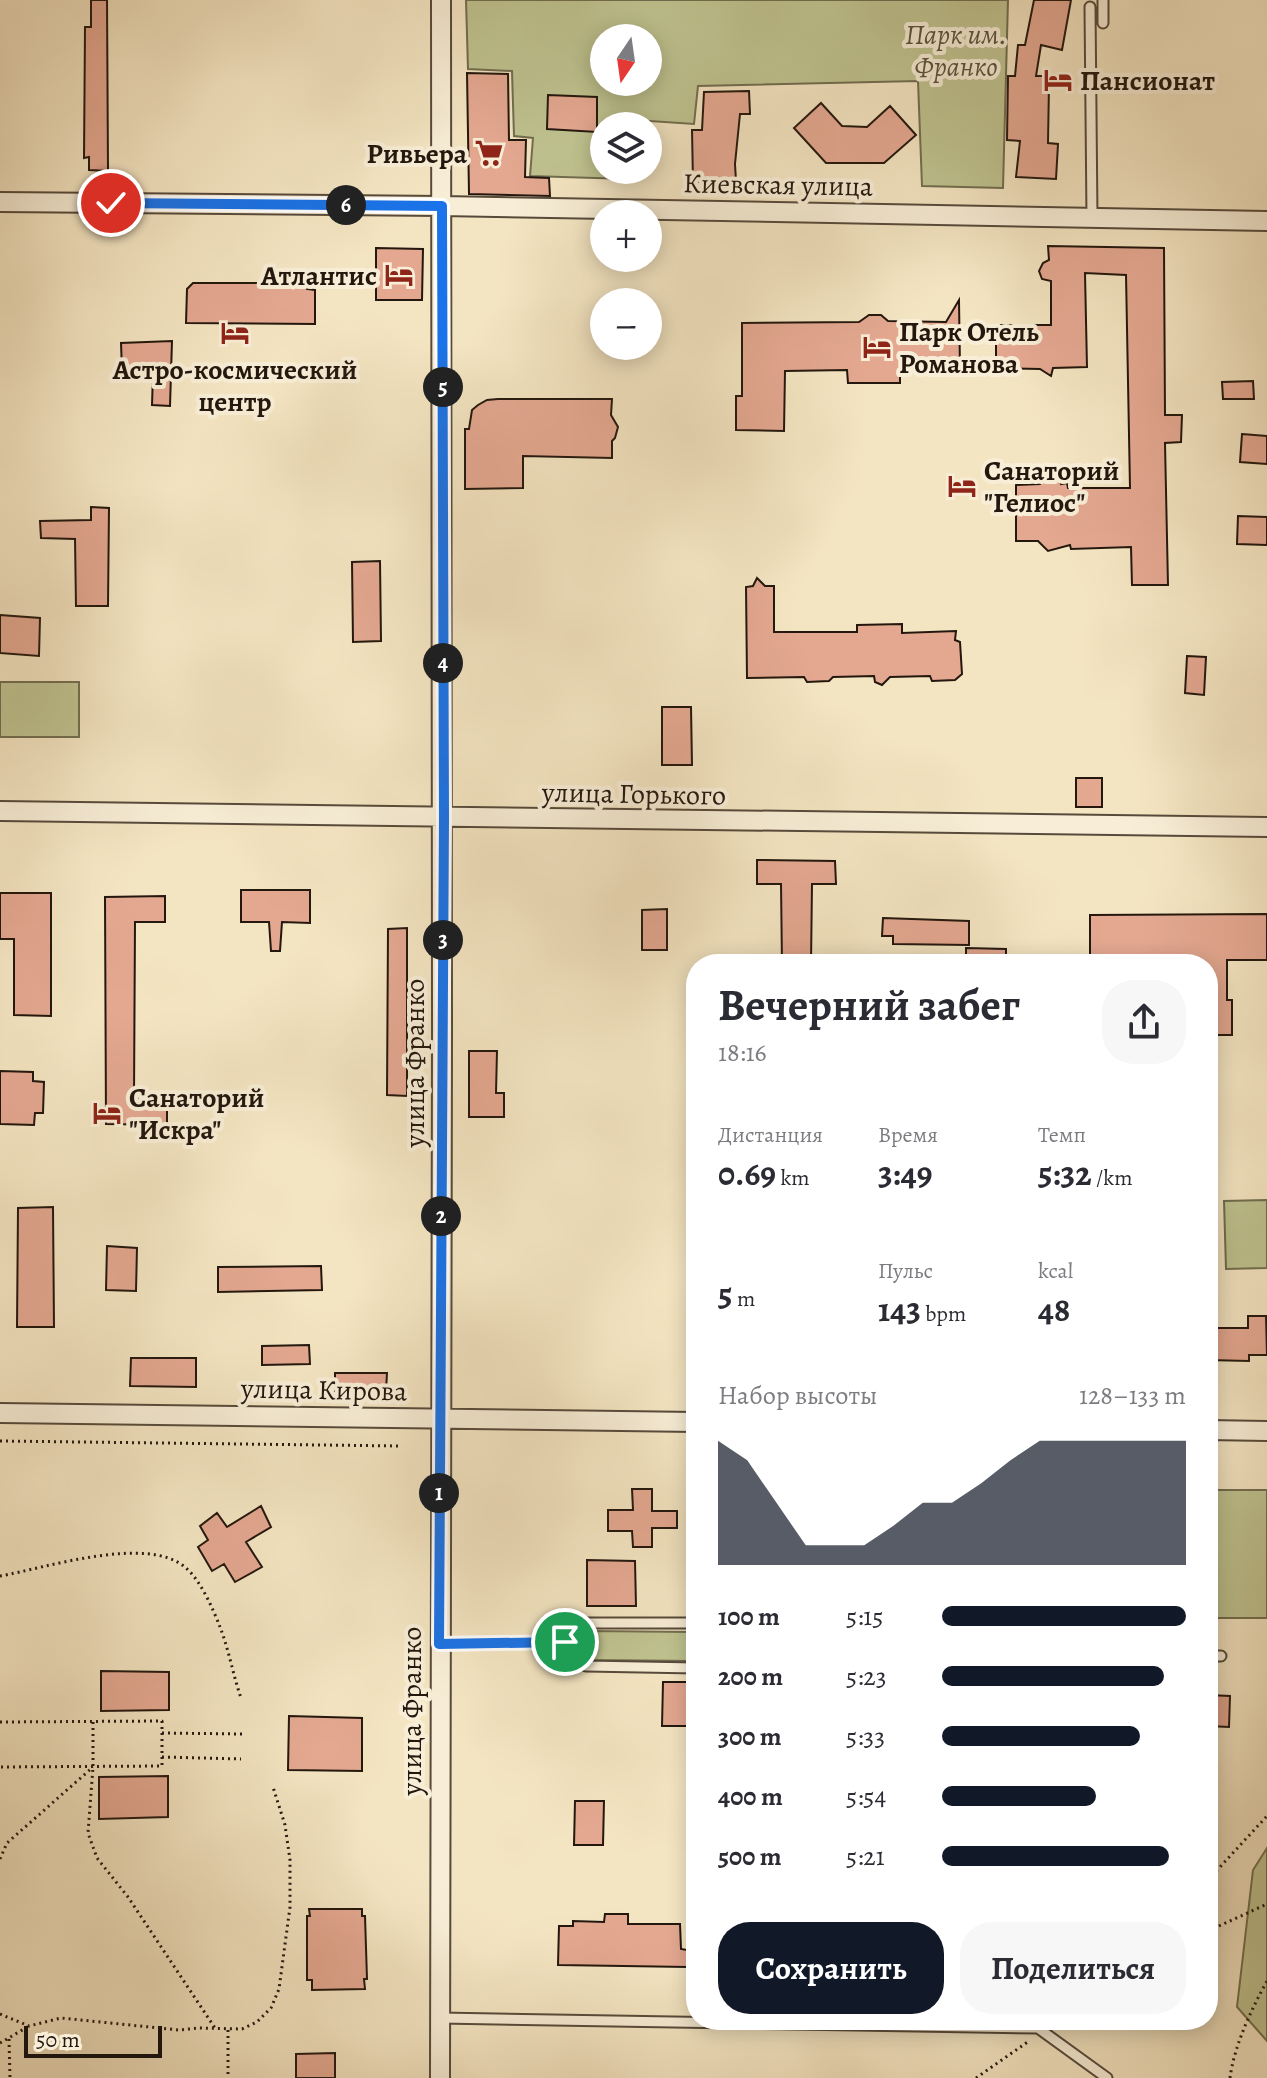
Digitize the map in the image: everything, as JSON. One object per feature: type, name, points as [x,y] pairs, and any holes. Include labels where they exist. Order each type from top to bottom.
[{"type":"street","name":"улица Франко","points":[[440,2078],[439,1419],[444,818],[441,0]]},
{"type":"street","name":"Киевская улица","points":[[0,202],[442,206],[1267,221]]},
{"type":"street","name":"улица Горького","points":[[0,811],[1267,827]]},
{"type":"street","name":"улица Кирова","points":[[0,1413],[686,1422]]},
{"type":"street","points":[[1218,1430],[1267,1431]]},
{"type":"lane","points":[[1103,0],[1103,23]]},
{"type":"lane","points":[[1090,7],[1092,218]]},
{"type":"lane","points":[[439,1644],[565,1642],[584,1623],[686,1623]]},
{"type":"lane","points":[[565,1642],[586,1666],[686,1668]]},
{"type":"lane","points":[[440,2018],[686,2020]]},
{"type":"lane","points":[[1042,2032],[1107,2078]]},
{"type":"path","points":[[0,1441],[402,1446]]},
{"type":"path","points":[[0,1576],[109,1554],[160,1556],[186,1567],[220,1627],[241,1698]]},
{"type":"path","points":[[0,1722],[162,1721],[162,1766],[0,1767]]},
{"type":"path","points":[[93,1722],[88,1833],[97,1858],[128,1897],[216,2028]]},
{"type":"path","points":[[162,1733],[242,1734]]},
{"type":"path","points":[[162,1757],[241,1759]]},
{"type":"path","points":[[0,1859],[7,1843],[93,1767]]},
{"type":"path","points":[[0,2043],[29,2026],[61,2018],[179,2030],[242,2029],[257,2022],[271,2008],[279,1989],[290,1907],[290,1860],[285,1825],[273,1787]]},
{"type":"path","points":[[1218,1869],[1267,1816]]},
{"type":"path","points":[[1218,1926],[1267,1904]]},
{"type":"path","points":[[1230,2078],[1237,2048],[1267,1981]]},
{"type":"path","points":[[0,2014],[29,2026]]},
{"type":"path","points":[[228,2029],[228,2078]]},
{"type":"path","points":[[976,2078],[1042,2032]]},
{"type":"path","points":[[9,2039],[10,2078]]},
{"type":"green space","name":"Парк им. Франко","points":[[466,0],[1008,0],[1003,188],[922,186],[918,81],[698,86],[694,124],[662,122],[662,112],[590,112],[590,178],[530,176],[533,138],[514,136],[512,71],[468,69]]},
{"type":"green space","points":[[0,682],[79,682],[79,737],[0,737]]},
{"type":"green space","points":[[1267,1200],[1267,1268],[1226,1269],[1224,1201]]},
{"type":"green space","points":[[1218,1490],[1267,1490],[1267,1618],[1218,1618]]},
{"type":"green space","points":[[588,1631],[686,1632],[686,1661],[588,1660]]},
{"type":"green space","points":[[1267,1848],[1267,2041],[1237,2007],[1253,1870]]},
{"type":"building","points":[[91,0],[107,0],[108,171],[89,170],[89,157],[84,158],[85,27],[91,27]]},
{"type":"building","points":[[1034,0],[1071,0],[1062,50],[1041,45],[1036,76],[1045,76],[1045,84],[1049,84],[1048,143],[1058,144],[1056,179],[1016,177],[1020,141],[1007,140],[1008,76],[1015,76],[1018,45],[1025,45]]},
{"type":"building","points":[[467,73],[508,74],[509,140],[526,140],[525,177],[549,178],[550,196],[469,194]]},
{"type":"building","points":[[749,91],[750,114],[740,114],[736,181],[693,182],[692,130],[702,130],[704,92]]},
{"type":"building","points":[[548,95],[597,97],[597,112],[590,112],[590,132],[547,129]]},
{"type":"building","points":[[821,103],[842,126],[867,127],[890,106],[916,135],[884,163],[826,163],[794,128]]},
{"type":"building","points":[[1048,246],[1164,248],[1165,415],[1182,415],[1181,442],[1165,443],[1168,585],[1132,585],[1131,547],[1071,549],[1070,545],[1048,551],[1038,541],[1016,541],[1016,485],[1040,484],[1049,474],[1058,475],[1061,484],[1067,483],[1068,488],[1130,488],[1126,275],[1085,273],[1087,367],[1053,368],[1051,376],[1040,369],[996,368],[996,325],[1051,325],[1051,281],[1042,279],[1039,271],[1043,263],[1049,260]]},
{"type":"building","points":[[376,248],[423,249],[422,300],[376,300]]},
{"type":"building","points":[[193,283],[308,283],[307,289],[315,290],[315,324],[186,323],[187,289]]},
{"type":"building","points":[[959,300],[960,369],[900,368],[900,383],[848,383],[847,370],[785,371],[784,431],[736,430],[736,396],[742,396],[742,323],[859,322],[869,315],[881,315],[888,321],[946,322]]},
{"type":"building","points":[[172,341],[170,406],[152,405],[153,373],[122,371],[121,343]]},
{"type":"building","points":[[1253,381],[1254,399],[1223,399],[1222,382]]},
{"type":"building","points":[[498,399],[612,399],[611,415],[618,427],[612,441],[612,458],[523,456],[523,488],[465,489],[465,429],[469,429],[472,410],[478,405]]},
{"type":"building","points":[[1242,434],[1267,436],[1267,464],[1240,462]]},
{"type":"building","points":[[91,507],[109,508],[108,606],[76,606],[75,539],[41,538],[40,521],[91,520]]},
{"type":"building","points":[[1238,516],[1267,517],[1267,545],[1237,544]]},
{"type":"building","points":[[380,561],[381,641],[353,642],[352,562]]},
{"type":"building","points":[[757,578],[765,586],[774,586],[774,632],[857,632],[857,625],[902,624],[902,633],[956,631],[955,640],[960,642],[962,674],[955,680],[932,681],[930,676],[890,677],[882,685],[875,682],[874,676],[833,677],[829,681],[807,682],[804,677],[747,678],[746,587],[753,586]]},
{"type":"building","points":[[0,615],[40,618],[39,656],[0,653]]},
{"type":"building","points":[[1187,656],[1206,657],[1204,695],[1185,693]]},
{"type":"building","points":[[662,707],[691,707],[692,765],[662,765]]},
{"type":"building","points":[[1076,778],[1102,778],[1102,807],[1076,807]]},
{"type":"building","points":[[757,860],[835,861],[836,884],[812,884],[811,954],[782,954],[781,884],[757,884]]},
{"type":"building","points":[[241,890],[310,890],[310,923],[282,922],[280,951],[271,951],[269,922],[241,922]]},
{"type":"building","points":[[0,893],[51,893],[51,1016],[14,1015],[14,939],[0,939]]},
{"type":"building","points":[[165,896],[165,922],[135,922],[134,1097],[167,1099],[167,1125],[106,1124],[105,897]]},
{"type":"building","points":[[667,909],[667,950],[642,950],[642,910]]},
{"type":"building","points":[[1267,914],[1267,960],[1227,960],[1227,1000],[1232,1000],[1232,1035],[1218,1035],[1218,954],[1090,954],[1090,915]]},
{"type":"building","points":[[883,918],[969,921],[969,945],[893,944],[893,936],[882,936]]},
{"type":"building","points":[[407,928],[407,1096],[387,1095],[388,929]]},
{"type":"building","points":[[966,948],[1006,949],[1006,954],[966,954]]},
{"type":"building","points":[[469,1051],[497,1051],[496,1093],[504,1093],[504,1117],[469,1117]]},
{"type":"building","points":[[0,1071],[33,1072],[33,1081],[44,1082],[43,1113],[35,1113],[34,1125],[0,1124]]},
{"type":"building","points":[[53,1207],[54,1327],[17,1327],[18,1208]]},
{"type":"building","points":[[107,1246],[137,1248],[136,1291],[106,1290]]},
{"type":"building","points":[[321,1266],[322,1290],[218,1292],[218,1267]]},
{"type":"building","points":[[1248,1316],[1266,1316],[1267,1355],[1249,1355],[1249,1361],[1218,1360],[1218,1328],[1248,1328]]},
{"type":"building","points":[[309,1345],[310,1364],[262,1365],[262,1346]]},
{"type":"building","points":[[131,1358],[196,1358],[196,1387],[130,1386]]},
{"type":"building","points":[[335,1373],[387,1373],[386,1391],[335,1391]]},
{"type":"building","points":[[632,1489],[652,1489],[652,1511],[677,1511],[677,1528],[652,1528],[652,1547],[633,1547],[632,1531],[608,1531],[608,1510],[633,1510]]},
{"type":"building","points":[[261,1506],[271,1527],[246,1542],[262,1567],[235,1582],[224,1564],[212,1571],[198,1547],[208,1540],[200,1526],[217,1513],[227,1527]]},
{"type":"building","points":[[587,1560],[635,1561],[636,1606],[587,1606]]},
{"type":"building","points":[[101,1671],[169,1672],[169,1710],[101,1711]]},
{"type":"building","points":[[663,1682],[686,1682],[686,1726],[662,1726]]},
{"type":"building","points":[[1218,1695],[1230,1696],[1229,1727],[1218,1726]]},
{"type":"building","points":[[289,1716],[362,1718],[362,1771],[288,1770]]},
{"type":"building","points":[[168,1776],[168,1817],[99,1819],[99,1777]]},
{"type":"building","points":[[575,1801],[604,1801],[603,1845],[574,1845]]},
{"type":"building","points":[[309,1909],[362,1909],[362,1916],[365,1916],[365,1989],[312,1990],[312,1980],[307,1980]]},
{"type":"building","points":[[605,1914],[628,1914],[628,1924],[680,1924],[681,1949],[686,1950],[686,1967],[558,1965],[559,1926],[573,1926],[573,1921],[604,1922]]},
{"type":"building","points":[[335,2053],[335,2078],[296,2078],[296,2054]]},
{"type":"place","name":"Пансионат","points":[[1058,80]]},
{"type":"place","name":"Ривьера","points":[[489,153]]},
{"type":"place","name":"Атлантис","points":[[399,275]]},
{"type":"place","name":"Астро-космический центр","points":[[235,333]]},
{"type":"place","name":"Парк Отель Романова","points":[[877,347]]},
{"type":"place","name":"Санаторий \"Гелиос\"","points":[[962,486]]},
{"type":"place","name":"Санаторий \"Искра\"","points":[[107,1113]]},
{"type":"route","points":[[111,203],[442,206],[444,818],[439,1644],[565,1642]]}]
